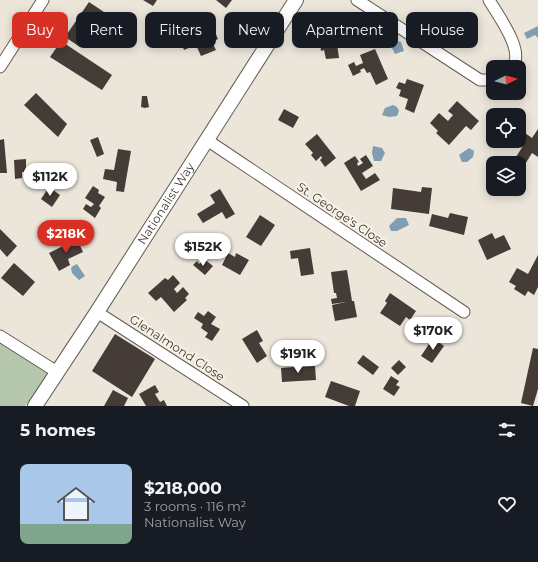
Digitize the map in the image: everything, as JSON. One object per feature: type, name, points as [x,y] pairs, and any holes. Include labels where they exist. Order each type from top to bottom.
[{"type":"street","points":[[0,67],[43,0]]},
{"type":"street","name":"Nationalist Way","points":[[35,406],[97,312],[296,0]]},
{"type":"street","points":[[357,0],[480,80],[486,80]]},
{"type":"street","points":[[489,0],[514,42],[516,53],[515,60]]},
{"type":"street","name":"St. George's Close","points":[[207,140],[464,312]]},
{"type":"street","name":"Glenalmond Close","points":[[97,312],[243,406]]},
{"type":"street","points":[[0,336],[57,372]]},
{"type":"green space","points":[[0,344],[50,375],[25,406],[0,406]]},
{"type":"water","points":[[538,26],[538,38],[535,35],[527,39],[524,33]]},
{"type":"water","points":[[398,41],[401,42],[404,51],[395,54],[392,48],[398,48]]},
{"type":"water","points":[[393,105],[397,107],[399,111],[397,116],[389,117],[382,115],[385,108]]},
{"type":"water","points":[[373,146],[382,148],[385,153],[381,161],[374,161],[372,153]]},
{"type":"water","points":[[469,148],[474,151],[473,157],[467,162],[462,162],[459,155]]},
{"type":"water","points":[[397,218],[406,218],[409,225],[397,231],[391,231],[389,226]]},
{"type":"water","points":[[77,264],[85,276],[79,280],[72,273],[71,268]]},
{"type":"building","points":[[143,0],[157,0],[153,6]]},
{"type":"building","points":[[216,0],[232,0],[226,8]]},
{"type":"building","points":[[89,2],[104,12],[82,12]]},
{"type":"building","points":[[76,21],[76,44],[68,39],[68,33]]},
{"type":"building","points":[[68,46],[112,75],[102,90],[50,57],[56,48],[68,48]]},
{"type":"building","points":[[197,48],[215,48],[216,50],[201,56]]},
{"type":"building","points":[[321,48],[338,48],[339,58],[326,59],[324,50],[321,51]]},
{"type":"building","points":[[375,49],[388,79],[376,85],[370,72],[367,73],[364,68],[360,70],[361,72],[353,76],[348,65],[354,62],[356,66],[363,63],[360,55]]},
{"type":"building","points":[[407,79],[424,85],[414,113],[405,109],[408,99],[399,96],[401,90],[396,88],[399,82],[405,84]]},
{"type":"building","points":[[36,93],[67,124],[58,137],[24,105]]},
{"type":"building","points":[[142,96],[147,96],[149,107],[141,107]]},
{"type":"building","points":[[457,101],[479,121],[471,130],[466,126],[449,145],[436,133],[438,131],[430,123],[439,113],[448,121],[453,115],[448,111]]},
{"type":"building","points":[[284,109],[299,117],[293,128],[278,120]]},
{"type":"building","points":[[538,129],[538,157],[532,153],[526,163],[526,156],[517,156],[522,148],[526,148],[526,134],[532,138]]},
{"type":"building","points":[[317,134],[336,158],[325,167],[320,160],[322,158],[321,156],[316,161],[311,155],[313,153],[305,144]]},
{"type":"building","points":[[98,137],[104,154],[97,157],[90,140]]},
{"type":"building","points":[[4,139],[7,173],[0,173],[0,140]]},
{"type":"building","points":[[118,149],[131,151],[124,192],[116,191],[117,182],[103,179],[105,169],[114,170]]},
{"type":"building","points":[[366,155],[373,166],[362,173],[366,179],[375,173],[380,180],[361,191],[344,163],[355,156],[359,162],[357,163],[358,166],[363,163],[360,159]]},
{"type":"building","points":[[26,159],[26,172],[22,172],[22,178],[15,179],[14,160]]},
{"type":"building","points":[[93,186],[99,190],[98,193],[105,197],[99,206],[101,208],[95,218],[83,209],[86,204],[91,207],[94,204],[85,198]]},
{"type":"building","points":[[49,187],[60,195],[52,207],[41,199]]},
{"type":"building","points":[[422,187],[432,188],[429,214],[391,209],[393,188],[421,192]]},
{"type":"building","points":[[220,189],[235,214],[226,219],[222,212],[203,223],[197,214],[215,203],[210,195]]},
{"type":"building","points":[[450,213],[468,217],[464,235],[429,226],[432,214],[448,218]]},
{"type":"building","points":[[260,215],[275,225],[261,246],[246,237]]},
{"type":"building","points":[[0,229],[17,246],[7,257],[0,249]]},
{"type":"building","points":[[492,233],[495,239],[504,235],[511,249],[487,260],[478,240]]},
{"type":"building","points":[[77,239],[83,252],[68,259],[70,265],[59,271],[49,253]]},
{"type":"building","points":[[310,248],[314,274],[301,276],[298,258],[291,259],[290,251]]},
{"type":"building","points":[[228,253],[235,257],[236,253],[249,260],[240,275],[222,265]]},
{"type":"building","points":[[538,255],[538,287],[534,295],[528,291],[525,296],[514,289],[516,286],[509,282],[517,268],[528,274]]},
{"type":"building","points":[[204,259],[213,266],[205,275],[193,265],[197,261],[199,264]]},
{"type":"building","points":[[14,263],[35,282],[23,296],[1,278]]},
{"type":"building","points":[[347,270],[352,301],[354,301],[357,317],[335,321],[332,305],[346,302],[332,304],[331,299],[337,298],[336,293],[334,293],[331,272]]},
{"type":"building","points":[[173,275],[180,283],[174,289],[177,293],[183,287],[189,294],[185,298],[187,300],[174,312],[161,297],[156,301],[148,293],[165,278],[168,280]]},
{"type":"building","points":[[390,293],[416,311],[410,320],[406,317],[400,326],[380,313],[387,303],[385,301]]},
{"type":"building","points":[[208,311],[216,317],[211,324],[220,329],[212,341],[205,337],[208,333],[201,328],[203,324],[194,318],[198,312],[204,316]]},
{"type":"building","points":[[257,330],[263,341],[259,343],[267,356],[257,363],[242,339]]},
{"type":"building","points":[[115,334],[155,359],[132,397],[92,371]]},
{"type":"building","points":[[433,338],[444,346],[432,363],[421,356]]},
{"type":"building","points":[[533,348],[538,349],[538,389],[533,406],[521,403]]},
{"type":"building","points":[[363,355],[379,367],[373,375],[357,363]]},
{"type":"building","points":[[399,360],[406,367],[398,375],[391,368]]},
{"type":"building","points":[[294,363],[298,363],[299,367],[315,366],[316,380],[282,382],[281,368],[294,367]]},
{"type":"building","points":[[391,376],[399,381],[396,385],[400,387],[394,396],[383,389]]},
{"type":"building","points":[[331,381],[360,391],[355,406],[349,406],[325,397]]},
{"type":"building","points":[[155,385],[159,392],[155,394],[160,402],[164,400],[167,406],[146,406],[139,394]]},
{"type":"building","points":[[113,390],[128,398],[124,406],[104,406]]}]
